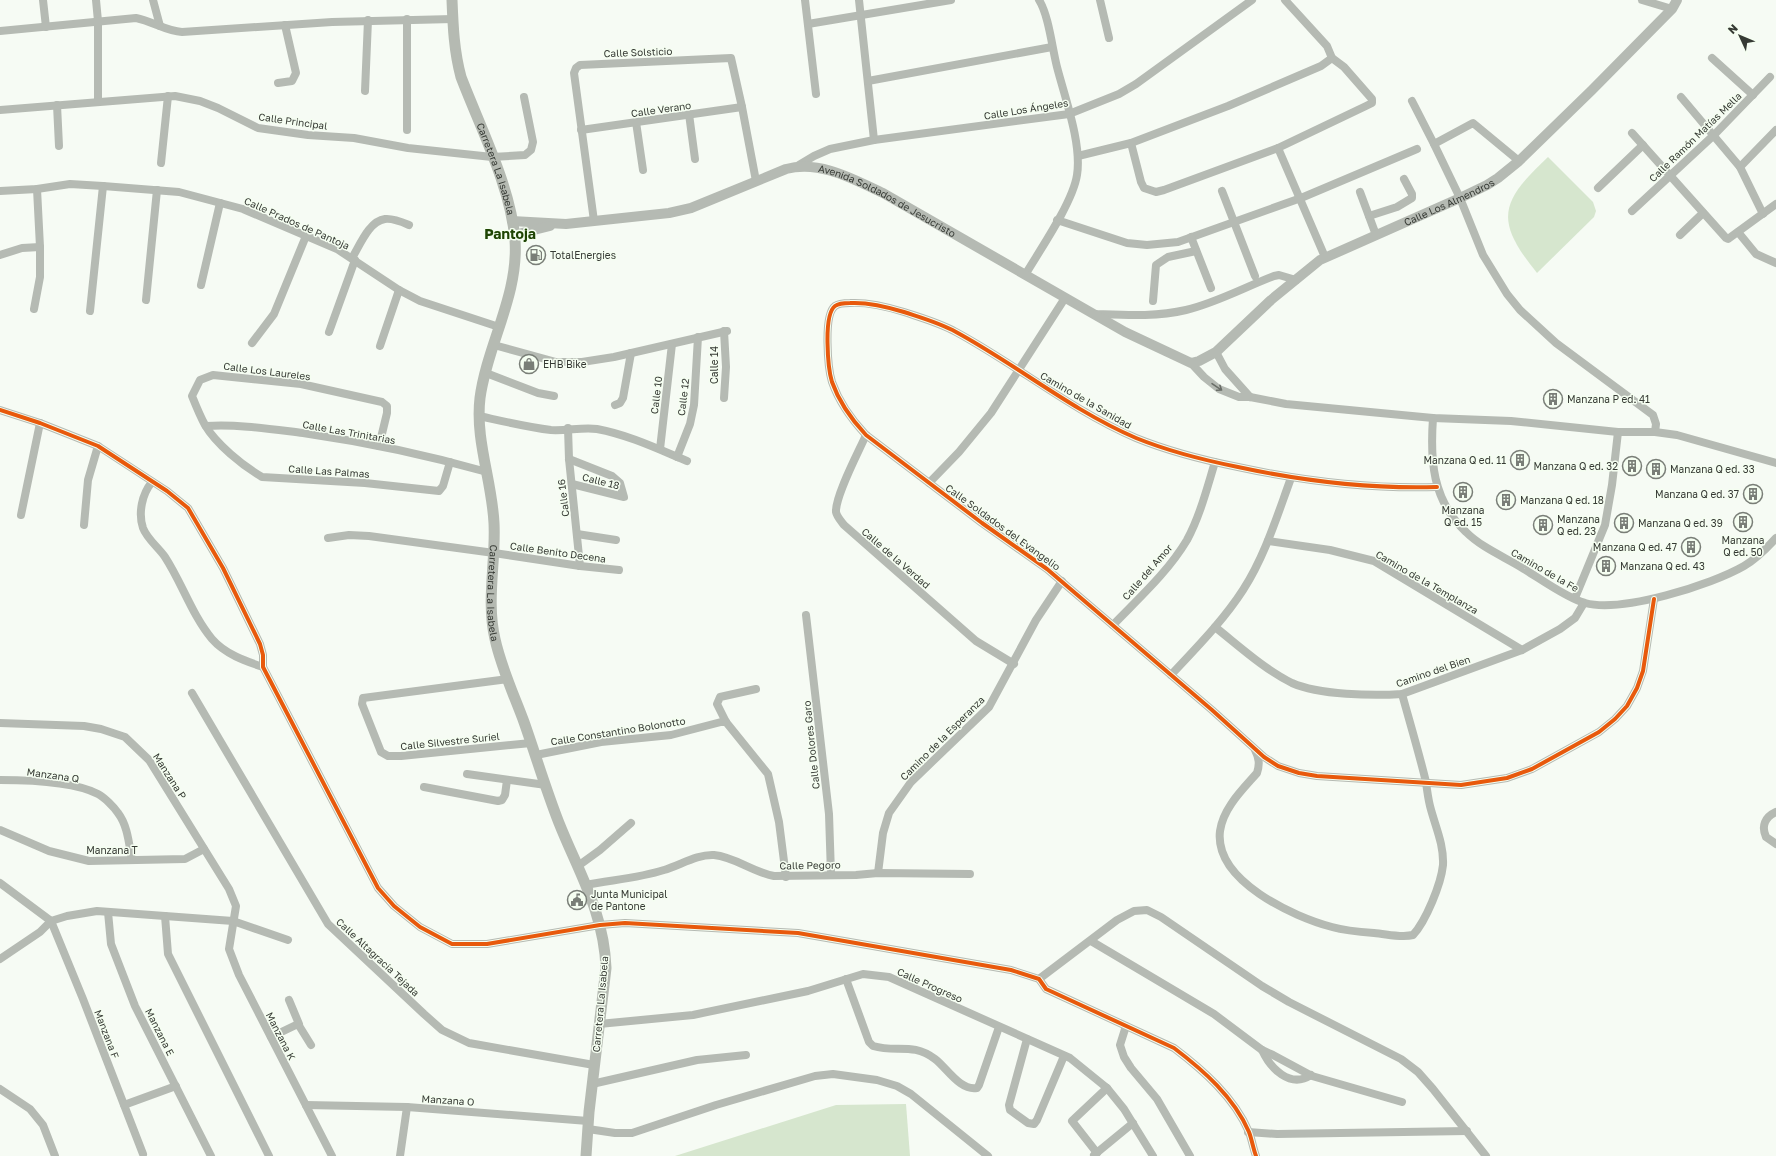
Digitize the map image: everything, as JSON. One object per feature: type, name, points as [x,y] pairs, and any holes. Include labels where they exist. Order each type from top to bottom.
[{"type":"main road","name":"Carretera La Isabela","points":[[452,0],[454,45],[461,77],[503,184],[512,221],[515,243],[511,284],[480,398],[479,416],[481,437],[493,515],[494,553],[491,617],[495,640],[559,823],[597,912],[605,950],[606,968],[594,1065],[586,1156]]},
{"type":"street","points":[[43,0],[46,27]]},
{"type":"street","points":[[96,0],[98,21],[98,102]]},
{"type":"street","points":[[153,0],[160,26]]},
{"type":"street","points":[[805,0],[816,94]]},
{"type":"street","points":[[859,0],[874,140]]},
{"type":"street","points":[[808,24],[861,16],[918,3],[951,0]]},
{"type":"street","points":[[1025,275],[1057,220],[1074,187],[1077,175],[1078,156],[1052,47],[1045,4],[1039,0]]},
{"type":"street","points":[[1100,0],[1109,38]]},
{"type":"street","name":"Calle Los Ángeles","points":[[799,165],[830,149],[874,140],[1069,114],[1119,94],[1252,0]]},
{"type":"street","points":[[1131,143],[1141,182],[1144,188],[1156,192],[1208,175],[1278,148],[1372,103],[1372,99],[1369,94],[1344,67],[1332,58],[1327,46],[1285,0]]},
{"type":"street","points":[[1642,0],[1674,4]]},
{"type":"street","name":"Calle Los Almendros","points":[[1191,363],[1199,361],[1216,352],[1271,300],[1325,257],[1487,186],[1519,161],[1592,90],[1674,4]]},
{"type":"street","points":[[0,31],[136,18],[146,20],[174,31],[182,32],[368,20],[453,19]]},
{"type":"street","points":[[407,19],[407,130]]},
{"type":"street","points":[[365,91],[368,20]]},
{"type":"street","points":[[278,83],[292,81],[296,73],[286,25]]},
{"type":"street","points":[[868,81],[1052,47]]},
{"type":"street","name":"Calle Solsticio","points":[[594,221],[574,73],[576,68],[580,65],[731,58],[756,181]]},
{"type":"street","points":[[1078,156],[1131,143],[1228,106],[1321,66],[1332,58]]},
{"type":"street","points":[[1712,58],[1753,95]]},
{"type":"street","name":"Calle Ramón Matías Mella","points":[[1632,211],[1714,135],[1770,77]]},
{"type":"street","points":[[161,163],[168,96]]},
{"type":"street","name":"Calle Principal","points":[[0,110],[176,96],[200,101],[258,128],[308,135],[354,138],[408,148],[492,157],[525,155],[531,150],[533,142],[524,97]]},
{"type":"street","points":[[1681,97],[1714,135],[1717,142],[1740,167],[1763,214]]},
{"type":"street","points":[[1412,100],[1460,198],[1483,255],[1507,294],[1520,310],[1556,343],[1653,415],[1656,424],[1655,432]]},
{"type":"street","points":[[57,105],[59,146]]},
{"type":"street","name":"Calle Verano","points":[[581,130],[742,107]]},
{"type":"street","points":[[689,114],[695,159]]},
{"type":"street","points":[[636,122],[643,170]]},
{"type":"street","points":[[1434,144],[1473,123],[1519,161]]},
{"type":"street","points":[[1740,167],[1776,130]]},
{"type":"street","points":[[1632,133],[1728,239],[1776,204]]},
{"type":"street","points":[[1598,188],[1643,145]]},
{"type":"street","points":[[1278,148],[1301,198],[1325,257]]},
{"type":"street","points":[[1057,220],[1128,243],[1154,244],[1178,242],[1301,198],[1417,149]]},
{"type":"street","name":"Avenida Soldados de Jesucristo","points":[[514,235],[560,224],[647,216],[691,208],[786,169],[799,165],[821,167],[849,177],[884,193],[1125,332],[1191,363]]},
{"type":"street","points":[[1369,216],[1397,207],[1412,198],[1412,194],[1404,179]]},
{"type":"street","name":"Calle Prados de Pantoja","points":[[0,191],[37,189],[70,184],[158,190],[179,192],[243,209],[337,249],[399,290],[420,301],[499,327]]},
{"type":"street","points":[[90,311],[103,186]]},
{"type":"street","points":[[34,309],[40,277],[37,189]]},
{"type":"street","points":[[146,300],[158,190]]},
{"type":"street","points":[[1222,191],[1255,276]]},
{"type":"street","points":[[1360,192],[1376,235]]},
{"type":"street","points":[[201,285],[220,203]]},
{"type":"street","points":[[1680,235],[1703,213]]},
{"type":"street","points":[[329,332],[354,259],[374,223],[386,219],[409,225]]},
{"type":"street","name":"Avenida Soldados de Jesucristo","points":[[512,221],[560,224]]},
{"type":"street","points":[[1738,232],[1756,254],[1776,263]]},
{"type":"street","points":[[252,343],[274,314],[306,236]]},
{"type":"street","points":[[1191,237],[1211,288]]},
{"type":"street","points":[[0,255],[22,248],[40,247]]},
{"type":"street","points":[[1153,301],[1156,265],[1168,257],[1196,251]]},
{"type":"street","points":[[1094,314],[1168,314],[1194,308],[1274,276],[1279,275],[1296,280]]},
{"type":"street","points":[[380,346],[399,290]]},
{"type":"street","points":[[929,482],[974,435],[991,413],[1065,298]]},
{"type":"street","name":"Camino de la Sanidad","points":[[835,306],[851,303],[867,304],[894,309],[929,320],[956,332],[1082,410],[1135,437],[1160,446],[1215,462],[1291,478],[1383,487],[1437,487]]},
{"type":"street","name":"Calle Soldados del Evangelio","points":[[835,306],[831,312],[827,338],[832,384],[852,420],[866,435],[1062,581],[1251,745],[1278,766],[1298,773],[1317,776],[1461,785],[1507,778],[1532,769],[1599,732],[1615,719],[1627,706],[1637,688],[1642,671],[1654,599]]},
{"type":"street","name":"Calle 14","points":[[698,337],[726,331],[724,398]]},
{"type":"street","points":[[494,345],[556,362],[582,362],[631,353],[698,337]]},
{"type":"street","name":"Calle 12","points":[[677,456],[690,424],[694,405],[698,337]]},
{"type":"street","name":"Calle 10","points":[[660,450],[672,344]]},
{"type":"street","points":[[1216,352],[1229,374],[1250,397]]},
{"type":"street","points":[[615,405],[620,403],[623,398],[631,353]]},
{"type":"street","points":[[1191,363],[1204,377],[1219,389],[1234,395],[1286,404],[1433,418],[1511,421],[1618,432],[1655,432],[1677,435],[1776,463]]},
{"type":"street","points":[[486,373],[538,393],[554,396]]},
{"type":"street","name":"Calle Los Laureles","points":[[206,426],[192,396],[200,380],[205,377],[213,375],[301,384],[382,402],[387,406],[387,413],[380,446]]},
{"type":"street","points":[[0,410],[40,423],[98,446],[167,491],[188,508],[223,568],[260,644],[263,655],[263,667],[314,768],[378,888],[394,906],[420,927],[452,944],[487,944],[600,925],[625,923],[798,933],[1010,970],[1039,979],[1046,989],[1174,1048],[1192,1061],[1226,1094],[1248,1132],[1256,1156]]},
{"type":"street","points":[[479,416],[553,430],[583,427],[610,432],[632,438],[687,461]]},
{"type":"street","name":"Camino de la Fe","points":[[1433,418],[1431,443],[1432,466],[1437,487],[1451,516],[1466,532],[1484,546],[1584,603],[1604,605],[1654,599],[1729,574],[1746,565],[1776,538]]},
{"type":"street","points":[[21,515],[40,423]]},
{"type":"street","name":"Calle Las Trinitarias","points":[[206,426],[229,425],[264,428],[337,438],[380,446],[487,472]]},
{"type":"street","name":"Calle Las Palmas","points":[[206,426],[218,442],[262,477],[365,483],[439,491],[444,486],[450,462]]},
{"type":"street","name":"Calle 16","points":[[568,428],[568,459],[580,566]]},
{"type":"street","points":[[1575,598],[1605,525],[1612,485],[1618,432]]},
{"type":"street","name":"Calle de la Verdad","points":[[866,435],[839,498],[836,512],[838,518],[844,525],[976,641],[1014,664]]},
{"type":"street","points":[[84,525],[88,480],[98,446]]},
{"type":"street","name":"Calle 18","points":[[568,459],[612,476],[620,483],[624,497],[572,484]]},
{"type":"street","name":"Calle del Amor","points":[[1113,625],[1162,573],[1186,540],[1198,515],[1215,462]]},
{"type":"street","points":[[1172,675],[1215,627],[1243,590],[1268,541],[1291,478]]},
{"type":"street","points":[[152,482],[142,500],[140,513],[143,529],[165,557],[199,620],[213,640],[228,652],[263,667]]},
{"type":"street","points":[[577,534],[616,540]]},
{"type":"street","name":"Calle Benito Decena","points":[[328,538],[349,535],[369,536],[580,566],[619,570]]},
{"type":"street","name":"Camino de la Templanza","points":[[1268,541],[1330,550],[1374,561],[1522,650]]},
{"type":"street","name":"Camino de la Esperanza","points":[[878,873],[883,833],[889,813],[899,797],[911,782],[989,707],[1014,664],[1036,620],[1062,581]]},
{"type":"street","name":"Camino del Bien","points":[[1215,627],[1273,671],[1296,684],[1315,689],[1338,692],[1388,695],[1402,694],[1522,650],[1555,632],[1575,618],[1584,603]]},
{"type":"street","name":"Calle Dolores Garo","points":[[806,615],[829,814],[831,874]]},
{"type":"street","name":"Calle Silvestre Suriel","points":[[508,679],[386,694],[363,698],[362,704],[381,752],[388,756],[531,743]]},
{"type":"street","points":[[756,689],[720,697],[718,704],[726,722],[768,774],[779,822],[786,876]]},
{"type":"street","name":"Calle Altagracia Tejada","points":[[192,693],[328,924],[424,1014],[442,1030],[469,1043],[594,1065]]},
{"type":"street","points":[[1251,745],[1257,754],[1259,766],[1257,773],[1231,805],[1223,818],[1220,831],[1220,842],[1224,854],[1244,882],[1270,901],[1292,912],[1331,927],[1347,931],[1407,936],[1413,935],[1422,923],[1438,885],[1443,866],[1440,840],[1402,694]]},
{"type":"street","name":"Calle Constantino Bolonotto","points":[[536,755],[601,742],[671,735],[726,722]]},
{"type":"street","name":"Manzana P","points":[[0,723],[84,726],[101,729],[125,737],[149,760],[229,889],[236,906],[233,921]]},
{"type":"street","points":[[466,774],[546,785]]},
{"type":"street","name":"Manzana Q","points":[[0,780],[22,780],[70,785],[99,794],[119,813],[127,834],[132,860]]},
{"type":"street","points":[[424,788],[498,801],[502,800],[505,795],[507,780]]},
{"type":"street","points":[[1776,812],[1767,818],[1763,828],[1766,837],[1776,844]]},
{"type":"street","points":[[578,866],[600,850],[631,823]]},
{"type":"street","name":"Manzana T","points":[[0,830],[49,850],[89,861],[185,859],[204,849]]},
{"type":"street","name":"Calle Pegoro","points":[[586,885],[663,871],[701,857],[713,855],[728,859],[761,873],[786,876],[831,874],[856,875],[878,873],[970,874]]},
{"type":"street","points":[[0,883],[51,922]]},
{"type":"street","points":[[1039,979],[1117,920],[1134,911],[1147,910],[1161,917],[1282,998],[1401,1059],[1418,1072],[1433,1089],[1486,1156]]},
{"type":"street","points":[[0,959],[40,932],[51,922],[67,916],[97,911],[233,921],[288,940]]},
{"type":"street","name":"Manzana E","points":[[108,912],[111,944],[135,1006],[211,1156]]},
{"type":"street","points":[[165,916],[168,954],[269,1156]]},
{"type":"street","name":"Manzana K","points":[[233,921],[229,949],[239,975],[332,1156]]},
{"type":"street","name":"Manzana F","points":[[51,922],[83,999],[143,1154]]},
{"type":"street","points":[[1091,941],[1214,1014],[1262,1050],[1311,1075],[1402,1102]]},
{"type":"street","name":"Calle Progreso","points":[[599,1024],[693,1015],[808,991],[863,974],[889,977],[1070,1058],[1107,1088],[1133,1123],[1153,1156]]},
{"type":"street","points":[[846,979],[869,1042],[873,1046],[879,1048],[908,1048],[922,1051],[942,1065],[959,1082],[972,1089],[979,1085],[998,1027]]},
{"type":"street","points":[[289,1000],[299,1024],[311,1045]]},
{"type":"street","points":[[271,1037],[287,1028],[299,1024]]},
{"type":"street","points":[[1126,1026],[1120,1045],[1124,1057],[1131,1068],[1157,1099],[1190,1156]]},
{"type":"street","points":[[1027,1039],[1009,1105],[1010,1110],[1028,1122],[1034,1124],[1037,1120],[1064,1056]]},
{"type":"street","points":[[1262,1050],[1267,1062],[1275,1071],[1282,1075],[1298,1080],[1305,1079],[1311,1075]]},
{"type":"street","points":[[592,1084],[697,1060],[746,1055]]},
{"type":"street","name":"Manzana O","points":[[306,1105],[406,1107],[588,1125],[615,1133],[632,1133],[716,1105],[815,1076],[839,1075],[877,1080],[897,1086],[911,1094],[988,1156]]},
{"type":"street","points":[[124,1105],[176,1086]]},
{"type":"street","points":[[1107,1088],[1072,1121],[1095,1154],[1133,1123]]},
{"type":"street","points":[[0,1089],[30,1109],[43,1125],[55,1156]]},
{"type":"street","points":[[400,1156],[406,1107]]},
{"type":"street","points":[[1248,1132],[1277,1134],[1467,1131]]},
{"type":"green space","points":[[1548,157],[1593,202],[1596,211],[1594,217],[1537,273],[1523,255],[1514,239],[1509,225],[1508,212],[1512,200],[1520,187]]},
{"type":"green space","points":[[906,1104],[910,1156],[675,1156],[836,1105]]},
{"type":"cycle path","points":[[1437,487],[1387,487],[1312,480],[1262,472],[1186,455],[1148,443],[1112,427],[1067,401],[979,345],[937,323],[891,308],[864,303],[840,304],[835,306],[831,311],[828,331],[830,375],[838,397],[846,410],[866,435],[982,523],[1047,569],[1212,710],[1264,757],[1278,766],[1299,773],[1317,776],[1461,785],[1507,778],[1532,769],[1599,732],[1615,719],[1627,706],[1637,688],[1643,671],[1654,599]]},
{"type":"cycle path","points":[[0,410],[40,423],[98,446],[167,491],[188,508],[223,568],[260,644],[263,655],[263,667],[378,888],[394,906],[420,927],[452,944],[487,944],[600,925],[625,923],[798,933],[1011,970],[1039,979],[1046,989],[1174,1048],[1207,1075],[1235,1107],[1249,1132],[1256,1156]]},
{"type":"place","name":"TotalEnergies","points":[[536,255]]},
{"type":"place","name":"EHB Bike","points":[[529,364]]},
{"type":"place","name":"Manzana P ed. 41","points":[[1553,399]]},
{"type":"place","name":"Manzana Q ed. 11","points":[[1520,460]]},
{"type":"place","name":"Manzana Q ed. 32","points":[[1632,466]]},
{"type":"place","name":"Manzana Q ed. 33","points":[[1656,469]]},
{"type":"place","name":"Manzana Q ed. 15","points":[[1463,492]]},
{"type":"place","name":"Manzana Q ed. 37","points":[[1753,494]]},
{"type":"place","name":"Manzana Q ed. 18","points":[[1506,500]]},
{"type":"place","name":"Manzana Q ed. 50","points":[[1743,522]]},
{"type":"place","name":"Manzana Q ed. 39","points":[[1624,523]]},
{"type":"place","name":"Manzana Q ed. 23","points":[[1543,525]]},
{"type":"place","name":"Manzana Q ed. 47","points":[[1691,547]]},
{"type":"place","name":"Manzana Q ed. 43","points":[[1606,566]]},
{"type":"place","name":"Junta Municipal de Pantone","points":[[577,900]]},
{"type":"district","name":"Pantoja","points":[[510,234]]}]
